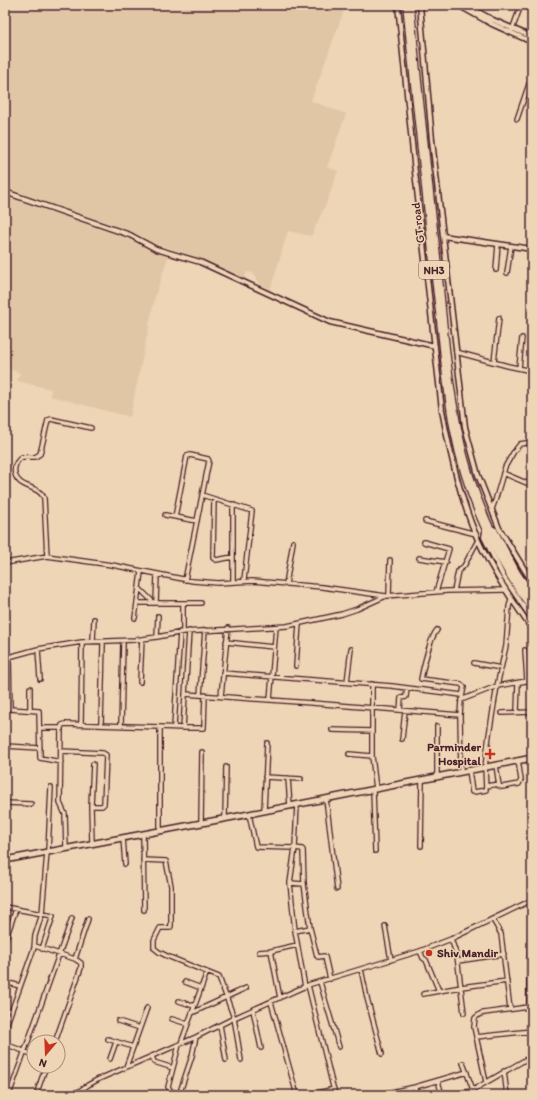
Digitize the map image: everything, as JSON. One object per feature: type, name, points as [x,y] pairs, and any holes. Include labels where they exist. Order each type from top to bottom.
[{"type":"highway","name":"GT road","points":[[406,5],[423,174],[454,432],[463,470],[488,528]]},
{"type":"highway","name":"GT road","points":[[411,5],[428,174],[453,394],[459,433],[468,470],[488,528]]},
{"type":"highway","name":"NH3","points":[[488,528],[523,589],[532,601]]},
{"type":"highway","name":"NH3","points":[[488,528],[496,552],[519,592],[532,609]]},
{"type":"main road","points":[[5,860],[250,814],[532,758]]},
{"type":"street","points":[[398,5],[442,410],[449,446],[467,510],[478,540],[505,590],[532,629]]},
{"type":"street","points":[[420,5],[432,140],[465,427],[476,469],[499,528],[532,582]]},
{"type":"street","points":[[458,5],[492,24],[532,37]]},
{"type":"street","points":[[466,5],[532,42]]},
{"type":"street","points":[[512,31],[521,5]]},
{"type":"street","points":[[517,119],[529,84],[532,81]]},
{"type":"street","points":[[5,192],[130,235],[156,249],[200,262],[330,322],[435,346]]},
{"type":"street","points":[[443,236],[532,249]]},
{"type":"street","points":[[496,270],[498,244]]},
{"type":"street","points":[[507,273],[511,246]]},
{"type":"street","points":[[494,362],[499,318]]},
{"type":"street","points":[[519,368],[522,338]]},
{"type":"street","points":[[456,352],[532,371]]},
{"type":"street","points":[[47,556],[43,495],[20,482],[14,470],[15,463],[22,457],[35,457],[40,454],[48,420],[51,419],[91,428]]},
{"type":"street","points":[[492,509],[496,501],[503,473],[508,461],[517,447],[524,442],[532,442]]},
{"type":"street","points":[[175,517],[188,455],[209,460],[185,580]]},
{"type":"street","points":[[503,473],[532,484]]},
{"type":"street","points":[[202,495],[233,504],[252,512],[244,580]]},
{"type":"street","points":[[214,499],[213,558],[216,560],[233,557]]},
{"type":"street","points":[[233,504],[233,581]]},
{"type":"street","points":[[165,515],[197,521]]},
{"type":"street","points":[[426,521],[476,534]]},
{"type":"street","points":[[532,593],[518,573],[495,530],[488,528],[484,537],[503,576],[532,619]]},
{"type":"street","points":[[454,591],[458,571],[464,566],[478,540]]},
{"type":"street","points":[[286,584],[293,542]]},
{"type":"street","points":[[424,542],[449,550],[436,592]]},
{"type":"street","points":[[5,563],[47,556],[112,565],[185,580],[213,583],[244,580],[388,596],[454,591],[505,590]]},
{"type":"street","points":[[419,558],[446,562]]},
{"type":"street","points":[[388,596],[390,560]]},
{"type":"street","points":[[135,618],[140,589],[141,572]]},
{"type":"street","points":[[155,603],[157,575]]},
{"type":"street","points":[[140,589],[155,603]]},
{"type":"street","points":[[10,709],[7,657],[38,649],[82,642],[142,639],[189,631],[228,628],[276,627],[299,624],[357,609],[388,596]]},
{"type":"street","points":[[469,770],[472,792],[485,790],[485,767],[497,686],[507,636],[509,606],[511,599]]},
{"type":"street","points":[[138,603],[201,604]]},
{"type":"street","points":[[174,727],[182,632],[182,603]]},
{"type":"street","points":[[157,637],[158,616]]},
{"type":"street","points":[[93,641],[94,619]]},
{"type":"street","points":[[296,666],[299,624]]},
{"type":"street","points":[[270,700],[276,627]]},
{"type":"street","points":[[221,696],[228,628]]},
{"type":"street","points":[[66,848],[65,814],[60,803],[62,725],[101,724],[183,728],[205,727],[203,695],[205,630]]},
{"type":"street","points":[[437,630],[431,641],[421,679],[461,684],[464,686],[460,715],[461,772]]},
{"type":"street","points":[[183,728],[189,631]]},
{"type":"street","points":[[140,682],[142,639]]},
{"type":"street","points":[[81,724],[82,642]]},
{"type":"street","points":[[226,642],[274,647]]},
{"type":"street","points":[[101,724],[103,644]]},
{"type":"street","points":[[121,725],[123,644]]},
{"type":"street","points":[[38,649],[40,679]]},
{"type":"street","points":[[347,682],[351,649]]},
{"type":"street","points":[[525,650],[527,681]]},
{"type":"street","points":[[474,663],[501,668]]},
{"type":"street","points":[[223,673],[372,684],[462,695]]},
{"type":"street","points":[[461,700],[497,686],[532,680]]},
{"type":"street","points":[[517,712],[518,683]]},
{"type":"street","points":[[372,684],[372,756],[375,851]]},
{"type":"street","points":[[30,688],[30,709]]},
{"type":"street","points":[[400,710],[400,698],[406,697],[407,688]]},
{"type":"street","points":[[185,694],[460,715]]},
{"type":"street","points":[[5,708],[30,709],[39,711],[40,757],[42,759],[61,762]]},
{"type":"street","points":[[402,739],[405,711]]},
{"type":"street","points":[[502,713],[532,712]]},
{"type":"street","points":[[437,726],[437,777]]},
{"type":"street","points":[[160,727],[160,830]]},
{"type":"street","points":[[40,728],[61,728]]},
{"type":"street","points":[[332,730],[372,731]]},
{"type":"street","points":[[264,811],[267,743]]},
{"type":"street","points":[[5,746],[40,748]]},
{"type":"street","points":[[61,751],[103,753],[106,755],[105,803],[102,806],[91,806]]},
{"type":"street","points":[[200,823],[202,752]]},
{"type":"street","points":[[349,754],[372,756]]},
{"type":"street","points":[[486,786],[498,784],[502,787],[520,783],[518,760]]},
{"type":"street","points":[[92,843],[91,806],[93,764]]},
{"type":"street","points":[[496,765],[498,784]]},
{"type":"street","points":[[225,818],[226,768]]},
{"type":"street","points":[[265,778],[301,779]]},
{"type":"street","points":[[288,778],[290,806]]},
{"type":"street","points":[[421,846],[422,780]]},
{"type":"street","points":[[5,1029],[35,946],[35,936],[42,914],[51,787]]},
{"type":"street","points":[[326,799],[337,890]]},
{"type":"street","points":[[5,803],[31,804]]},
{"type":"street","points":[[297,804],[295,848],[290,883],[295,931],[306,986],[335,1095]]},
{"type":"street","points":[[250,814],[256,847],[295,848],[303,850],[304,884],[310,928],[317,956],[325,956],[330,978]]},
{"type":"street","points":[[143,834],[144,910]]},
{"type":"street","points":[[122,838],[125,864]]},
{"type":"street","points":[[143,860],[166,861],[171,881],[171,926],[169,928],[160,928],[154,940],[154,948],[166,956],[219,977],[234,1018],[241,1060]]},
{"type":"street","points":[[290,883],[304,884]]},
{"type":"street","points":[[74,1095],[88,1085],[126,1067],[196,1037],[234,1018],[306,986],[420,951],[451,939],[532,901],[530,993],[528,1007],[531,1031],[530,1057],[532,1073]]},
{"type":"street","points":[[5,907],[53,917],[42,949]]},
{"type":"street","points":[[5,941],[16,909]]},
{"type":"street","points":[[9,1095],[72,918]]},
{"type":"street","points":[[75,959],[88,919]]},
{"type":"street","points":[[493,920],[499,930],[504,954],[510,1009]]},
{"type":"street","points":[[385,926],[391,960]]},
{"type":"street","points":[[295,931],[310,928]]},
{"type":"street","points":[[451,939],[458,961],[464,1013]]},
{"type":"street","points":[[259,952],[297,945]]},
{"type":"street","points":[[35,946],[80,962],[81,968],[58,1034]]},
{"type":"street","points":[[271,951],[280,998]]},
{"type":"street","points":[[420,951],[423,958],[426,959],[439,991]]},
{"type":"street","points":[[458,961],[504,954]]},
{"type":"street","points":[[361,968],[367,998],[382,1054]]},
{"type":"street","points":[[196,1037],[192,1056],[179,1094],[171,1091],[168,1088],[180,1044],[207,972]]},
{"type":"street","points":[[423,994],[507,981]]},
{"type":"street","points":[[5,982],[20,986]]},
{"type":"street","points":[[185,982],[201,988]]},
{"type":"street","points":[[320,982],[340,1047]]},
{"type":"street","points":[[192,1013],[246,988]]},
{"type":"street","points":[[179,1001],[194,1006]]},
{"type":"street","points":[[271,1002],[297,1095]]},
{"type":"street","points":[[486,1082],[473,1023],[477,1016],[484,1013],[528,1007]]},
{"type":"street","points":[[126,1067],[147,1008]]},
{"type":"street","points":[[253,1010],[261,1048]]},
{"type":"street","points":[[172,1019],[188,1024]]},
{"type":"street","points":[[118,1021],[140,1028]]},
{"type":"street","points":[[220,1025],[226,1060]]},
{"type":"street","points":[[476,1037],[531,1031]]},
{"type":"street","points":[[108,1039],[133,1048]]},
{"type":"street","points":[[110,1059],[116,1042]]},
{"type":"street","points":[[5,1044],[24,1051]]},
{"type":"street","points":[[152,1056],[154,1062],[173,1068]]},
{"type":"street","points":[[457,1095],[473,1090],[530,1057]]},
{"type":"street","points":[[464,1063],[475,1095]]},
{"type":"street","points":[[504,1071],[507,1095]]},
{"type":"street","points":[[376,1095],[415,1087],[467,1072]]},
{"type":"street","points":[[36,1095],[43,1074]]},
{"type":"street","points":[[438,1081],[442,1095]]},
{"type":"street","points":[[415,1087],[417,1095]]},
{"type":"street","points":[[310,1095],[334,1089]]},
{"type":"shaded area","points":[[5,5],[346,5],[311,101],[346,114],[327,167],[338,171],[326,204],[311,236],[288,231],[270,291],[262,287],[253,273],[247,272],[244,279],[203,260],[149,242],[139,235],[5,188]]},
{"type":"shaded area","points":[[6,194],[135,238],[150,248],[169,254],[155,297],[130,417],[50,396],[51,389],[17,381],[20,373],[5,367]]},
{"type":"place","name":"Parminder Hospital","points":[[490,754]]},
{"type":"place","name":"Shiv Mandir","points":[[429,953]]}]
